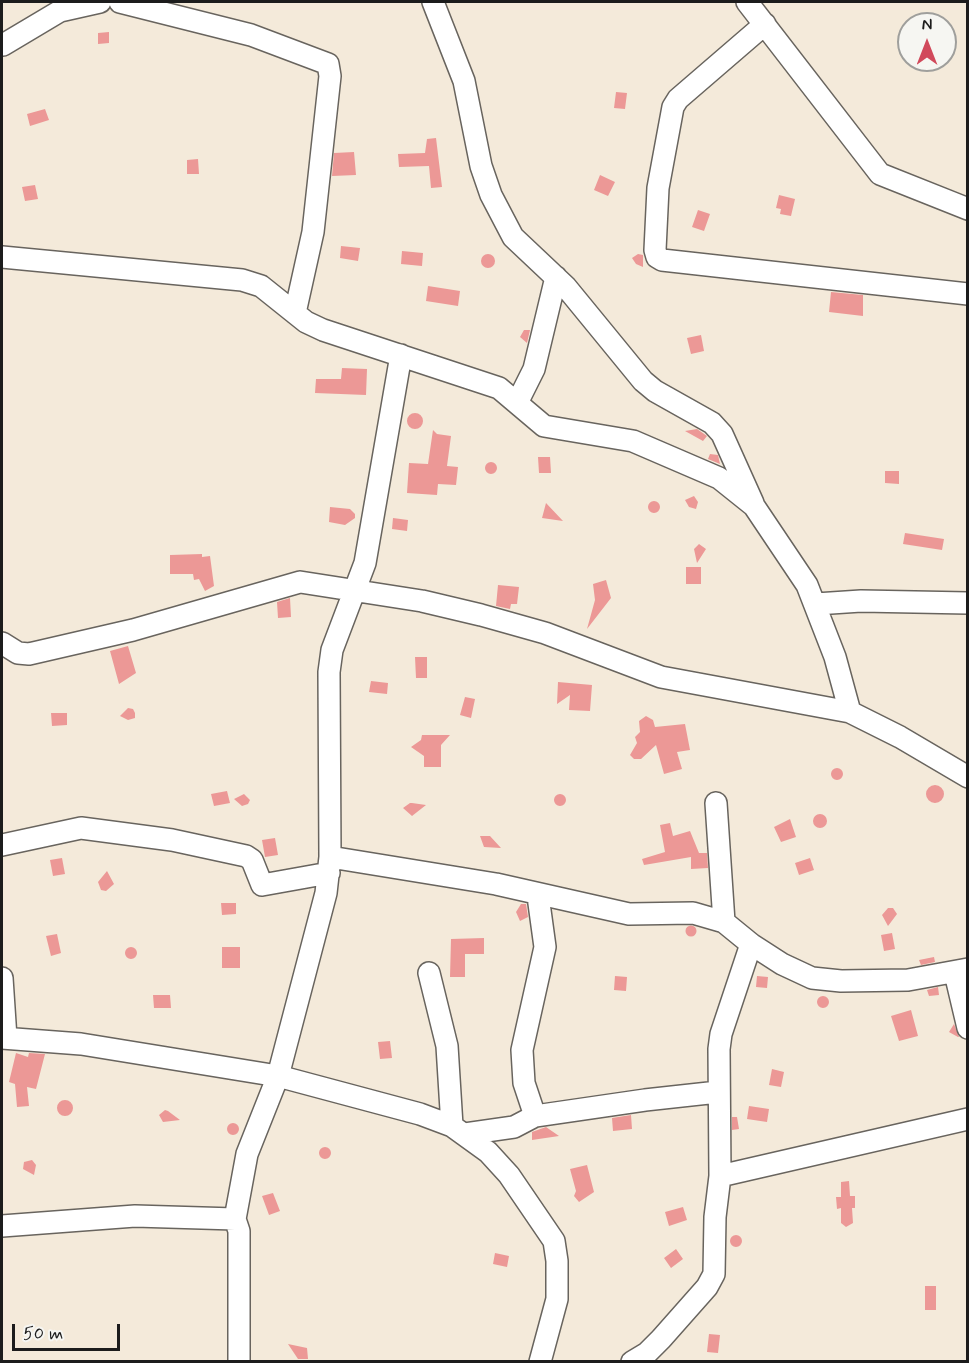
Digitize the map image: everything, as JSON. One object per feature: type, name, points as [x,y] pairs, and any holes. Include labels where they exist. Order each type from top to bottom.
[{"type":"street","points":[[3,45],[60,11],[74,5],[100,2]]},
{"type":"street","points":[[120,2],[251,35],[328,64],[330,75],[313,232],[295,313]]},
{"type":"street","points":[[433,2],[458,63],[481,166],[491,195],[518,245],[556,277],[643,381],[655,391],[712,423],[722,434],[754,506],[807,585],[816,604],[850,712]]},
{"type":"street","points":[[747,2],[880,174],[968,209]]},
{"type":"street","points":[[765,24],[678,99],[673,107],[658,195],[655,250],[657,257],[673,261],[968,294]]},
{"type":"street","points":[[2,257],[242,280],[261,286],[306,322],[323,330],[499,388],[544,426],[619,437],[644,445],[719,478],[754,506]]},
{"type":"street","points":[[517,403],[534,369],[556,277]]},
{"type":"street","points":[[239,1362],[239,1231],[235,1219],[247,1154],[278,1076],[318,928],[329,865],[329,672],[332,650],[355,591],[371,537],[401,355]]},
{"type":"street","points":[[2,643],[18,653],[29,654],[133,630],[300,582],[422,601],[545,633],[661,677],[850,712],[900,737],[968,777]]},
{"type":"street","points":[[816,604],[861,601],[968,603]]},
{"type":"street","points":[[716,804],[724,922]]},
{"type":"street","points":[[2,845],[81,828],[172,840],[246,856],[252,860],[262,885],[329,865],[496,884],[538,896],[628,914],[693,913],[724,922],[751,944],[782,964],[812,978],[841,981],[908,980],[961,971],[968,1028]]},
{"type":"street","points":[[535,1116],[524,1083],[522,1050],[545,947],[538,896]]},
{"type":"street","points":[[632,1362],[647,1353],[661,1339],[712,1280],[720,1176],[718,1092],[721,1034],[751,944]]},
{"type":"street","points":[[429,973],[447,1046],[459,1130]]},
{"type":"street","points":[[2,978],[4,1038],[92,1045],[278,1076],[420,1114],[459,1130],[488,1152],[509,1175],[554,1241],[557,1261],[556,1299],[549,1336],[540,1362]]},
{"type":"street","points":[[459,1130],[514,1127],[535,1116],[718,1092]]},
{"type":"street","points":[[720,1176],[968,1119]]},
{"type":"street","points":[[2,1226],[135,1216],[235,1219]]},
{"type":"building","points":[[109,32],[109,43],[98,44],[98,33]]},
{"type":"building","points":[[616,92],[627,93],[625,109],[614,108]]},
{"type":"building","points":[[45,109],[49,120],[30,126],[27,114]]},
{"type":"building","points":[[436,138],[442,187],[431,188],[429,166],[399,167],[398,154],[425,153],[427,139]]},
{"type":"building","points":[[354,152],[356,175],[332,176],[334,153]]},
{"type":"building","points":[[198,159],[199,174],[187,174],[187,160]]},
{"type":"building","points":[[600,175],[615,182],[608,196],[594,190]]},
{"type":"building","points":[[35,185],[38,199],[25,201],[22,187]]},
{"type":"building","points":[[779,195],[795,199],[791,216],[780,214],[781,209],[776,208]]},
{"type":"building","points":[[698,210],[710,214],[704,231],[692,227]]},
{"type":"building","points":[[341,246],[360,248],[358,261],[340,258]]},
{"type":"building","points":[[402,251],[423,253],[422,266],[401,264]]},
{"type":"building","points":[[488,254],[493,256],[495,261],[493,266],[488,268],[483,266],[481,261],[483,256]]},
{"type":"building","points":[[638,254],[643,255],[643,267],[636,264],[632,258]]},
{"type":"building","points":[[428,286],[460,291],[458,306],[426,301]]},
{"type":"building","points":[[831,292],[863,295],[863,316],[829,312]]},
{"type":"building","points":[[524,330],[530,330],[527,343],[520,337]]},
{"type":"building","points":[[701,335],[704,351],[691,354],[687,338]]},
{"type":"building","points":[[342,368],[367,369],[366,395],[315,393],[316,379],[341,379]]},
{"type":"building","points":[[415,413],[421,415],[423,421],[421,427],[415,429],[409,427],[407,421],[409,415]]},
{"type":"building","points":[[697,429],[707,436],[703,441],[685,431]]},
{"type":"building","points":[[433,430],[437,434],[451,436],[447,466],[458,467],[456,485],[438,484],[437,495],[407,493],[409,463],[428,464]]},
{"type":"building","points":[[710,454],[718,455],[720,464],[708,459]]},
{"type":"building","points":[[538,457],[550,457],[551,473],[539,473]]},
{"type":"building","points":[[491,462],[497,468],[491,474],[485,468]]},
{"type":"building","points":[[885,471],[899,471],[899,484],[885,483]]},
{"type":"building","points":[[694,496],[698,502],[696,509],[689,507],[685,500]]},
{"type":"building","points":[[654,501],[660,507],[654,513],[648,507]]},
{"type":"building","points":[[546,503],[563,521],[542,518]]},
{"type":"building","points":[[330,507],[350,509],[355,514],[355,518],[345,525],[329,522]]},
{"type":"building","points":[[393,518],[408,520],[407,531],[392,529]]},
{"type":"building","points":[[905,533],[944,539],[942,550],[903,544]]},
{"type":"building","points":[[699,544],[706,549],[697,563],[694,549]]},
{"type":"building","points":[[202,554],[202,557],[210,556],[214,586],[205,591],[199,579],[194,580],[193,574],[170,574],[170,555]]},
{"type":"building","points":[[686,567],[701,567],[701,584],[686,584]]},
{"type":"building","points":[[606,580],[611,598],[587,629],[595,600],[593,584]]},
{"type":"building","points":[[498,585],[519,587],[517,604],[511,604],[510,609],[496,606]]},
{"type":"building","points":[[290,598],[291,617],[278,618],[277,602]]},
{"type":"building","points":[[128,646],[136,673],[119,684],[110,651]]},
{"type":"building","points":[[415,657],[427,657],[427,678],[416,678]]},
{"type":"building","points":[[371,681],[388,683],[387,694],[369,692]]},
{"type":"building","points":[[558,682],[592,685],[590,711],[569,710],[570,695],[557,704]]},
{"type":"building","points":[[465,697],[475,699],[471,718],[460,715]]},
{"type":"building","points":[[128,708],[133,709],[135,718],[128,720],[120,716]]},
{"type":"building","points":[[51,713],[67,713],[67,725],[52,726]]},
{"type":"building","points":[[646,716],[653,720],[655,727],[685,724],[690,750],[677,752],[682,769],[664,774],[656,745],[641,759],[634,759],[630,755],[637,743],[635,737],[640,732],[639,721]]},
{"type":"building","points":[[422,735],[450,735],[441,745],[441,767],[424,767],[424,756],[411,747],[421,740]]},
{"type":"building","points":[[839,768],[842,769],[842,779],[835,780],[832,779],[831,772],[832,769]]},
{"type":"building","points":[[931,785],[939,785],[944,790],[942,801],[931,803],[926,798],[926,790]]},
{"type":"building","points":[[227,791],[230,803],[214,806],[211,794]]},
{"type":"building","points":[[244,794],[250,800],[248,804],[242,806],[234,799]]},
{"type":"building","points":[[562,794],[566,800],[562,806],[558,806],[554,798]]},
{"type":"building","points":[[410,803],[426,805],[412,816],[403,808]]},
{"type":"building","points":[[817,814],[823,814],[827,821],[823,828],[817,828],[813,824],[813,818]]},
{"type":"building","points":[[790,819],[796,837],[781,842],[774,827]]},
{"type":"building","points":[[670,823],[673,836],[690,831],[699,853],[707,853],[708,868],[691,869],[691,857],[644,865],[642,859],[665,852],[660,825]]},
{"type":"building","points":[[480,836],[490,836],[501,848],[484,847]]},
{"type":"building","points":[[275,838],[278,855],[265,857],[262,840]]},
{"type":"building","points":[[62,858],[65,874],[53,876],[50,860]]},
{"type":"building","points":[[810,858],[814,870],[799,875],[795,863]]},
{"type":"building","points":[[107,871],[114,884],[106,891],[101,890],[98,882]]},
{"type":"building","points":[[221,903],[236,903],[236,914],[222,915]]},
{"type":"building","points":[[521,904],[526,904],[528,917],[520,921],[516,912]]},
{"type":"building","points":[[888,908],[893,908],[897,914],[888,926],[882,915]]},
{"type":"building","points":[[691,925],[697,931],[691,937],[685,931]]},
{"type":"building","points":[[892,933],[895,949],[884,951],[881,935]]},
{"type":"building","points":[[57,934],[61,953],[51,956],[46,936]]},
{"type":"building","points":[[484,938],[484,954],[465,954],[465,977],[450,977],[451,939]]},
{"type":"building","points":[[133,947],[137,953],[133,959],[129,959],[125,951]]},
{"type":"building","points":[[222,947],[240,947],[240,968],[222,968]]},
{"type":"building","points":[[934,957],[935,962],[921,965],[919,960]]},
{"type":"building","points":[[615,976],[627,977],[626,991],[614,990]]},
{"type":"building","points":[[757,976],[768,977],[767,988],[756,987]]},
{"type":"building","points":[[938,987],[939,995],[929,996],[927,990]]},
{"type":"building","points":[[153,995],[170,995],[171,1008],[154,1008]]},
{"type":"building","points":[[825,996],[828,997],[828,1007],[821,1008],[818,1007],[817,1000],[818,997]]},
{"type":"building","points":[[911,1010],[918,1036],[899,1041],[891,1016]]},
{"type":"building","points":[[954,1024],[959,1037],[949,1032]]},
{"type":"building","points":[[390,1041],[392,1058],[380,1059],[378,1042]]},
{"type":"building","points":[[16,1053],[28,1057],[29,1053],[45,1054],[36,1089],[27,1087],[29,1106],[17,1107],[15,1084],[9,1082]]},
{"type":"building","points":[[772,1069],[784,1072],[781,1087],[769,1085]]},
{"type":"building","points":[[65,1100],[71,1102],[73,1108],[71,1114],[65,1116],[59,1114],[57,1108],[59,1102]]},
{"type":"building","points":[[749,1106],[769,1109],[767,1122],[747,1119]]},
{"type":"building","points":[[165,1110],[180,1120],[163,1122],[159,1115]]},
{"type":"building","points":[[631,1115],[632,1129],[613,1131],[612,1118]]},
{"type":"building","points":[[732,1117],[737,1117],[739,1129],[732,1130]]},
{"type":"building","points":[[235,1123],[239,1129],[235,1135],[231,1135],[227,1127]]},
{"type":"building","points":[[546,1127],[559,1136],[532,1140],[532,1132]]},
{"type":"building","points":[[327,1147],[330,1148],[330,1158],[323,1159],[320,1158],[319,1151],[320,1148]]},
{"type":"building","points":[[32,1160],[36,1165],[34,1175],[23,1169],[24,1162]]},
{"type":"building","points":[[587,1165],[594,1192],[579,1202],[574,1196],[576,1191],[570,1169]]},
{"type":"building","points":[[849,1181],[850,1196],[855,1196],[855,1208],[852,1208],[853,1223],[846,1227],[841,1223],[841,1208],[837,1209],[836,1197],[841,1197],[841,1182]]},
{"type":"building","points":[[273,1193],[280,1211],[269,1215],[262,1196]]},
{"type":"building","points":[[683,1207],[687,1220],[669,1226],[665,1212]]},
{"type":"building","points":[[738,1235],[741,1236],[741,1246],[734,1247],[731,1246],[730,1239],[731,1236]]},
{"type":"building","points":[[676,1249],[683,1259],[671,1268],[664,1258]]},
{"type":"building","points":[[495,1253],[509,1256],[507,1267],[493,1264]]},
{"type":"building","points":[[925,1286],[936,1286],[936,1310],[925,1310]]},
{"type":"building","points":[[709,1334],[720,1335],[718,1353],[707,1352]]},
{"type":"building","points":[[288,1344],[307,1348],[308,1359],[298,1359]]}]
